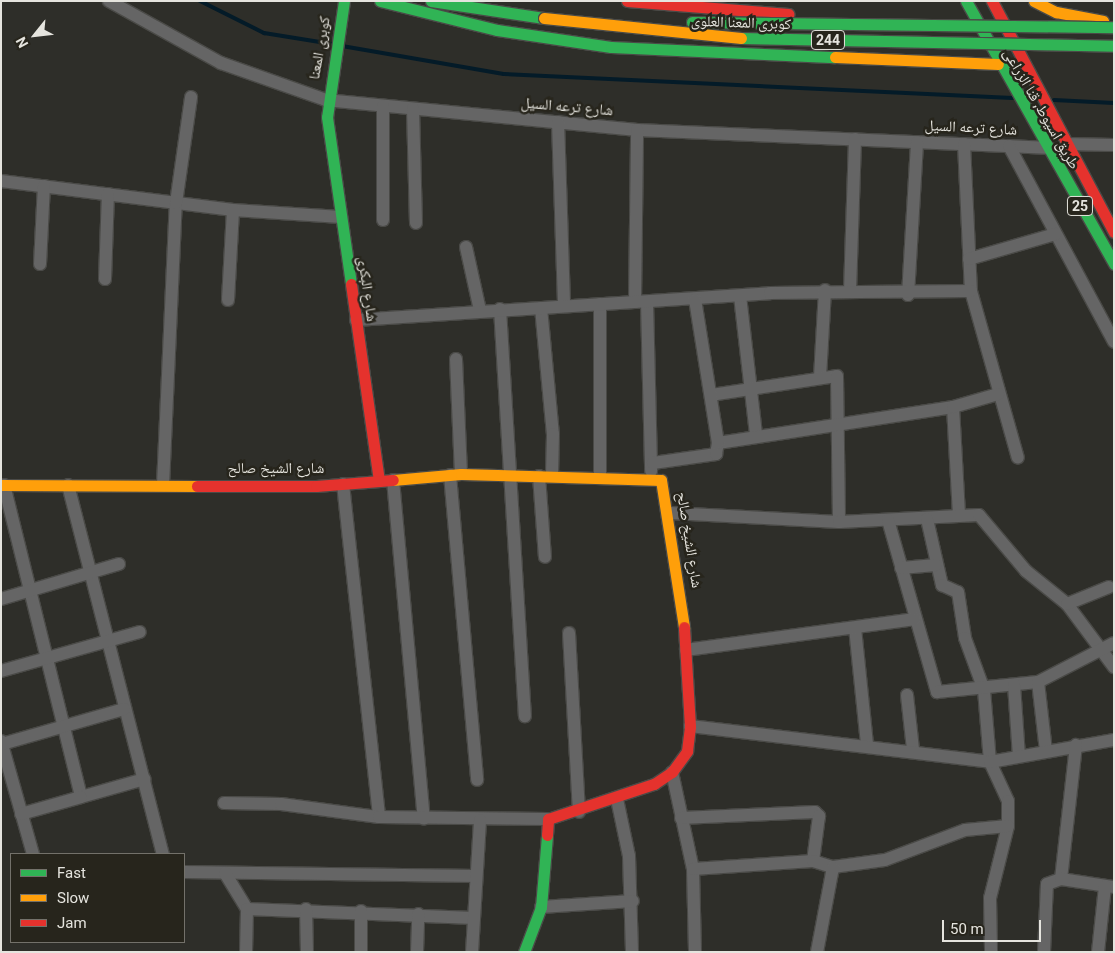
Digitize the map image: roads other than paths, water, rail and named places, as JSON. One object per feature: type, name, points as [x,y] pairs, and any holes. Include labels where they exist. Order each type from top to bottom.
[{"type":"main road","name":"كوبرى المعنا","points":[[326,100],[344,1]]},
{"type":"main road","points":[[380,1],[497,30],[611,47],[998,64]]},
{"type":"main road","name":"كوبرى المعنا العلوى","points":[[431,1],[544,18],[700,37],[1114,46]]},
{"type":"main road","name":"كوبرى المعنا العلوى","points":[[521,1],[547,6],[686,22],[1114,26]]},
{"type":"main road","points":[[626,1],[784,7],[1001,19]]},
{"type":"main road","name":"25","points":[[966,1],[974,19]]},
{"type":"main road","name":"25","points":[[992,1],[1001,19]]},
{"type":"main road","points":[[1034,1],[1056,12],[1114,26]]},
{"type":"main road","name":"طريق اسيوط, قنا الزراعى","points":[[974,19],[1114,264]]},
{"type":"main road","name":"طريق اسيوط, قنا الزراعى","points":[[1001,19],[1065,144],[1114,232]]},
{"type":"main road","name":"شارع البكرى","points":[[326,100],[380,481]]},
{"type":"main road","name":"شارع الشيخ صالح","points":[[2,485],[343,484],[456,475],[649,478],[662,482],[671,513],[686,650],[690,726],[687,752],[672,772],[617,799],[579,812],[548,819]]},
{"type":"main road","points":[[524,952],[541,907],[548,819]]},
{"type":"street","name":"شارع ترعه السيل","points":[[109,1],[221,63],[326,100],[637,130],[1046,148]]},
{"type":"street","points":[[162,485],[176,203],[191,97]]},
{"type":"street","points":[[382,220],[383,106]]},
{"type":"street","points":[[412,109],[416,223]]},
{"type":"street","points":[[558,122],[564,306]]},
{"type":"street","points":[[637,130],[641,302],[653,464],[649,478]]},
{"type":"street","points":[[850,291],[855,139]]},
{"type":"street","points":[[908,295],[917,142]]},
{"type":"street","points":[[964,144],[971,291],[998,394],[1018,458]]},
{"type":"street","points":[[1065,144],[1114,145]]},
{"type":"street","points":[[1009,146],[1114,342]]},
{"type":"street","points":[[1,181],[233,210],[342,217]]},
{"type":"street","points":[[40,264],[44,186]]},
{"type":"street","points":[[105,279],[108,194]]},
{"type":"street","points":[[228,300],[233,210]]},
{"type":"street","points":[[969,259],[1055,234]]},
{"type":"street","points":[[466,247],[480,310]]},
{"type":"street","points":[[820,377],[825,290]]},
{"type":"street","points":[[356,320],[480,310],[695,300],[825,290],[908,295],[971,291]]},
{"type":"street","points":[[740,296],[756,435]]},
{"type":"street","points":[[653,464],[712,458],[718,444],[695,300]]},
{"type":"street","points":[[600,304],[600,477]]},
{"type":"street","points":[[541,308],[553,434],[545,476],[545,558]]},
{"type":"street","points":[[500,309],[525,716]]},
{"type":"street","points":[[456,359],[456,475],[477,780]]},
{"type":"street","points":[[711,395],[750,387],[837,376],[839,522]]},
{"type":"street","points":[[718,444],[756,435],[838,422],[953,407],[998,394]]},
{"type":"street","points":[[953,407],[959,516]]},
{"type":"street","points":[[393,480],[424,819]]},
{"type":"street","points":[[343,484],[379,817]]},
{"type":"street","points":[[2,485],[48,659],[81,797]]},
{"type":"street","points":[[68,485],[106,643],[163,853]]},
{"type":"street","points":[[671,513],[839,522],[979,516],[988,522],[1026,571],[1066,604],[1114,667]]},
{"type":"street","points":[[927,519],[942,585],[958,592],[964,638],[984,690],[990,762],[1008,801],[1008,826],[990,898],[991,952]]},
{"type":"street","points":[[888,520],[937,692],[984,690],[1038,682],[1100,648],[1114,643]]},
{"type":"street","points":[[1,599],[119,564]]},
{"type":"street","points":[[901,568],[936,565]]},
{"type":"street","points":[[1066,604],[1109,587]]},
{"type":"street","points":[[686,650],[915,619]]},
{"type":"street","points":[[855,628],[867,745]]},
{"type":"street","points":[[1,671],[140,632]]},
{"type":"street","points":[[569,633],[579,812]]},
{"type":"street","points":[[1038,682],[1046,751]]},
{"type":"street","points":[[1014,685],[1019,756]]},
{"type":"street","points":[[908,695],[913,749]]},
{"type":"street","points":[[33,853],[2,742],[124,709]]},
{"type":"street","points":[[690,726],[913,749],[990,762],[1076,745],[1114,740]]},
{"type":"street","points":[[1061,879],[1076,745]]},
{"type":"street","points":[[672,772],[693,869],[695,952]]},
{"type":"street","points":[[21,814],[144,779]]},
{"type":"street","points":[[617,799],[633,901],[632,952]]},
{"type":"street","name":"شارع الشيخ صالح","points":[[224,803],[281,804],[379,817],[480,820],[548,819]]},
{"type":"street","points":[[681,818],[815,812],[819,816],[813,861]]},
{"type":"street","points":[[472,952],[480,820]]},
{"type":"street","points":[[693,869],[813,861],[833,867],[885,860],[965,830],[1008,826]]},
{"type":"street","points":[[817,952],[833,867]]},
{"type":"street","points":[[185,872],[476,876]]},
{"type":"street","points":[[225,873],[248,909],[246,952]]},
{"type":"street","points":[[1044,952],[1044,890],[1052,880],[1061,879],[1109,886],[1098,952]]},
{"type":"street","points":[[541,907],[633,901]]},
{"type":"street","points":[[248,909],[306,908],[474,918]]},
{"type":"street","points":[[306,908],[307,952]]},
{"type":"street","points":[[361,952],[362,911]]},
{"type":"street","points":[[417,952],[418,914]]},
{"type":"waterway","points":[[200,1],[264,33],[332,44]]},
{"type":"waterway","points":[[342,46],[504,74],[1012,98]]},
{"type":"waterway","points":[[1054,100],[1114,103]]}]
